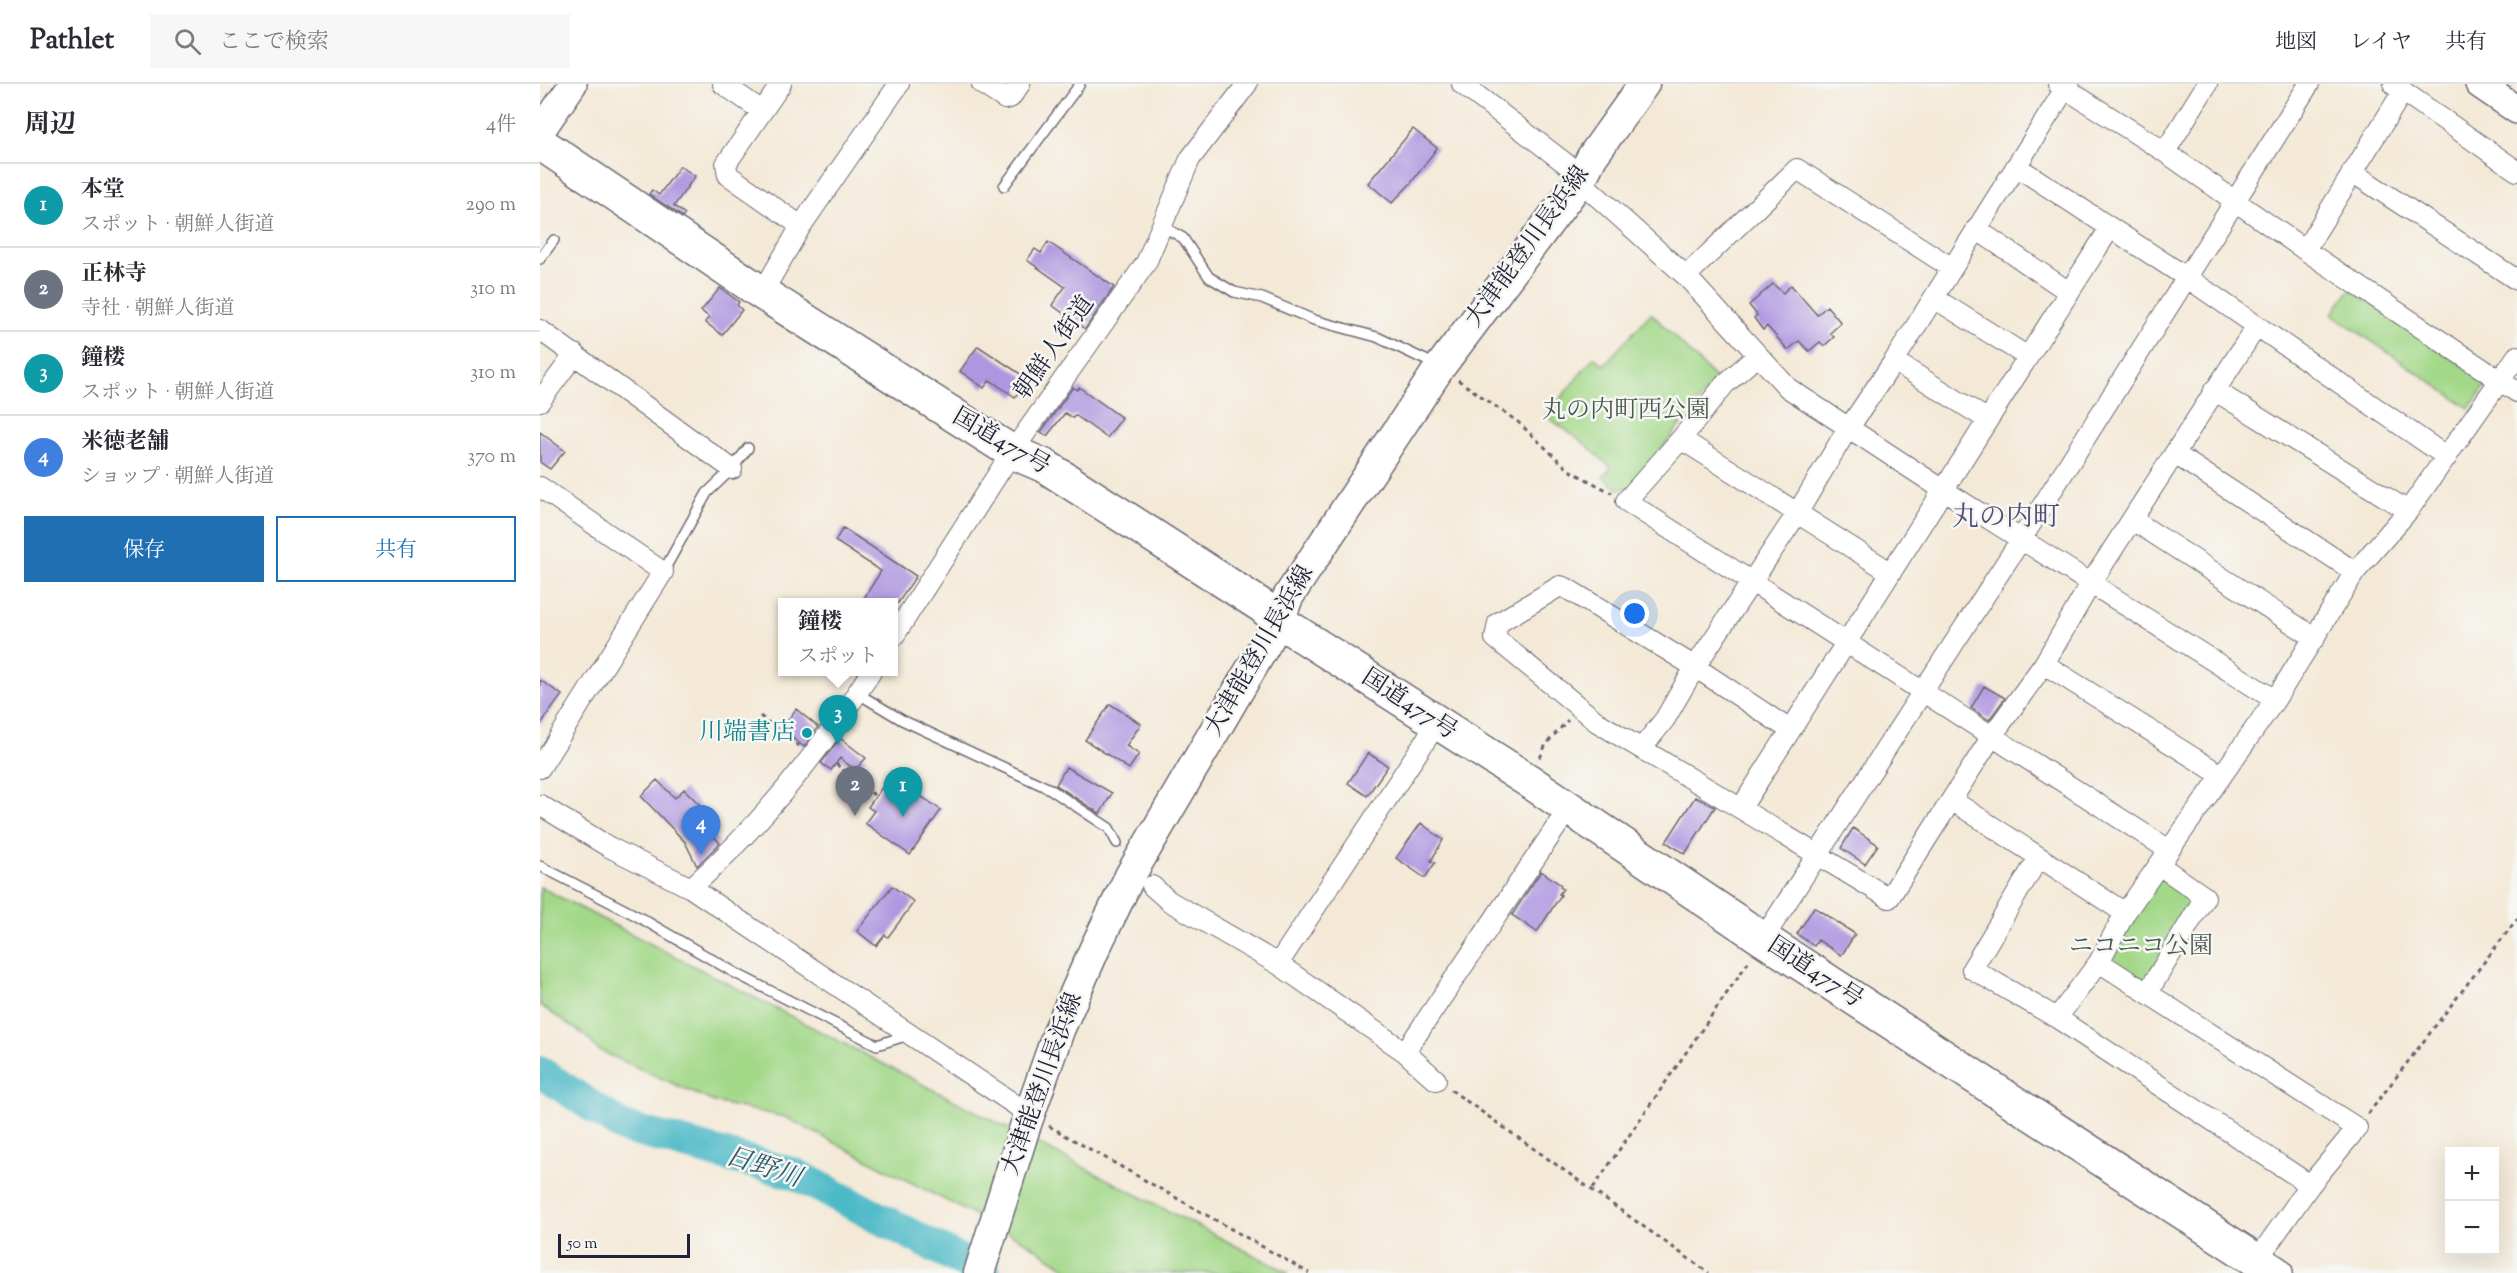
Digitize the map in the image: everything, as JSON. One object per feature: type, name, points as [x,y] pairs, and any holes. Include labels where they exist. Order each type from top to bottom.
[{"type":"highway","name":"国道477号","points":[[540,143],[762,293],[1012,452],[1045,466],[1262,606],[1278,621],[1529,781],[1763,939],[2266,1266]]},
{"type":"main road","name":"大津能登川長浜線","points":[[979,1273],[1027,1121],[1059,1030],[1131,874],[1278,621],[1288,597],[1440,367],[1580,181],[1592,157],[1644,84]]},
{"type":"street","points":[[540,132],[573,84]]},
{"type":"street","points":[[723,84],[762,111]]},
{"type":"street","points":[[781,84],[726,164],[728,175],[801,226]]},
{"type":"street","points":[[982,84],[1005,99],[1010,98],[1020,84]]},
{"type":"street","name":"朝鮮人街道","points":[[898,630],[1012,452],[1146,263],[1190,159],[1247,84]]},
{"type":"street","points":[[1462,84],[1569,166],[1580,181],[1686,276],[1788,388],[1945,491],[2021,537],[2274,700]]},
{"type":"street","points":[[2165,152],[2207,84]]},
{"type":"street","points":[[1763,939],[2309,84]]},
{"type":"street","points":[[2479,84],[2517,110]]},
{"type":"street","points":[[1642,748],[1665,719],[1695,667],[1798,512],[1849,428],[1934,298],[2064,86],[2165,152],[2305,250],[2509,387]]},
{"type":"street","points":[[762,293],[801,226],[889,87]]},
{"type":"street","points":[[2305,250],[2352,172],[2398,88],[2517,171]]},
{"type":"street","points":[[2016,166],[2186,277],[2446,457]]},
{"type":"street","points":[[1686,276],[1797,169],[1952,268]]},
{"type":"street","points":[[2352,172],[2517,280]]},
{"type":"street","points":[[1741,808],[1847,645],[1890,572],[1945,491],[2110,228]]},
{"type":"street","points":[[1976,229],[2069,292]]},
{"type":"street","points":[[1934,298],[2028,357]]},
{"type":"street","points":[[1790,730],[1695,667],[1560,586],[1498,623],[1495,638],[1597,722],[1888,898],[1953,801],[1992,736],[2044,664],[2091,583],[2256,327]]},
{"type":"street","points":[[540,330],[732,469]]},
{"type":"street","points":[[540,401],[575,354]]},
{"type":"street","points":[[1758,355],[1725,384],[1681,439],[1626,501],[1992,736],[2164,857],[2205,897],[2148,992]]},
{"type":"street","points":[[2057,1018],[2099,962],[2126,913],[2316,638],[2355,572],[2408,511],[2446,457],[2509,387],[2517,356]]},
{"type":"street","points":[[1894,361],[1988,420]]},
{"type":"street","points":[[2214,390],[2408,511]]},
{"type":"street","points":[[1681,439],[1890,572]]},
{"type":"street","points":[[2175,454],[2355,572]]},
{"type":"street","points":[[540,487],[663,572],[540,768]]},
{"type":"street","points":[[2133,520],[2316,638]]},
{"type":"street","points":[[2044,664],[2221,775]]},
{"type":"street","points":[[691,888],[727,855],[813,756],[868,676]]},
{"type":"street","points":[[1278,964],[1437,723]]},
{"type":"street","points":[[1953,801],[2126,913]]},
{"type":"street","points":[[540,805],[609,847],[691,888],[909,1035],[1027,1121]]},
{"type":"street","points":[[1405,1052],[1569,808]]},
{"type":"street","points":[[2039,857],[1972,969],[2057,1018],[2310,1185]]},
{"type":"street","points":[[1152,886],[1169,901],[1278,964],[1405,1052],[1436,1080]]},
{"type":"street","points":[[2099,962],[2357,1128],[2310,1185],[2266,1266]]},
{"type":"lane","points":[[1004,186],[1080,84]]},
{"type":"lane","points":[[1162,226],[1183,238],[1209,277],[1234,292],[1262,298],[1314,320],[1377,337],[1440,367]]},
{"type":"lane","points":[[540,259],[554,240]]},
{"type":"lane","points":[[663,572],[707,493],[732,469],[748,448]]},
{"type":"lane","points":[[857,693],[902,720],[1050,789],[1109,828],[1117,843]]},
{"type":"lane","points":[[540,866],[637,916],[736,974],[877,1045],[909,1035]]},
{"type":"path","points":[[1440,367],[1518,422],[1569,470],[1626,501]]},
{"type":"path","points":[[1529,781],[1546,744],[1580,707]]},
{"type":"path","points":[[760,716],[813,756]]},
{"type":"path","points":[[836,764],[874,795]]},
{"type":"path","points":[[2357,1128],[2517,919]]},
{"type":"path","points":[[1593,1189],[1763,939]]},
{"type":"path","points":[[1436,1080],[1709,1273]]},
{"type":"path","points":[[1027,1121],[1309,1273]]},
{"type":"green space","points":[[2353,291],[2485,380],[2486,386],[2469,408],[2332,314],[2348,292]]},
{"type":"green space","name":"丸の内町西公園","points":[[1651,313],[1716,379],[1632,487],[1618,489],[1603,477],[1611,468],[1584,443],[1546,416],[1594,357],[1604,365]]},
{"type":"green space","name":"ニコニコ公園","points":[[2161,873],[2197,903],[2148,982],[2111,963],[2108,953]]},
{"type":"green space","points":[[540,887],[1289,1273],[1073,1273],[1026,1242],[785,1117],[714,1102],[598,1050],[587,1037],[540,1005]]},
{"type":"building","points":[[1413,129],[1437,148],[1411,183],[1392,203],[1368,183]]},
{"type":"building","points":[[680,166],[695,176],[674,206],[685,214],[683,217],[649,194],[652,190],[659,195]]},
{"type":"building","points":[[1048,242],[1114,287],[1085,329],[1052,305],[1065,287],[1027,260],[1035,249],[1041,253]]},
{"type":"building","points":[[1773,284],[1783,293],[1791,285],[1817,315],[1827,306],[1841,323],[1830,333],[1834,337],[1824,346],[1820,342],[1809,351],[1799,341],[1788,350],[1767,326],[1763,330],[1754,318],[1757,315],[1749,305]]},
{"type":"building","points":[[720,288],[739,302],[737,305],[742,310],[722,335],[705,322],[709,317],[701,311]]},
{"type":"building","points":[[978,346],[1028,379],[1015,397],[990,380],[984,388],[960,371]]},
{"type":"building","points":[[1073,387],[1077,390],[1079,387],[1122,418],[1107,438],[1075,415],[1073,418],[1065,413],[1047,436],[1041,432]]},
{"type":"building","points":[[540,432],[565,451],[550,469],[540,462]]},
{"type":"building","points":[[843,528],[916,576],[898,603],[898,598],[864,598],[881,571],[835,541]]},
{"type":"building","points":[[540,680],[562,695],[540,725]]},
{"type":"building","points":[[1984,686],[2005,698],[1989,720],[1971,708]]},
{"type":"building","points":[[1110,704],[1141,724],[1126,746],[1139,754],[1129,769],[1085,740]]},
{"type":"building","points":[[796,709],[818,727],[804,747],[781,729]]},
{"type":"building","points":[[840,738],[866,758],[855,770],[840,758],[831,770],[821,763]]},
{"type":"building","points":[[1368,753],[1388,766],[1367,796],[1348,783]]},
{"type":"building","points":[[1066,767],[1112,793],[1100,814],[1056,785]]},
{"type":"building","points":[[896,779],[941,810],[910,855],[865,823],[874,811],[868,807],[883,786],[888,790]]},
{"type":"building","points":[[657,780],[675,798],[684,789],[700,805],[692,813],[720,843],[697,866],[685,842],[641,796]]},
{"type":"building","points":[[1695,797],[1715,807],[1685,854],[1666,842]]},
{"type":"building","points":[[1421,823],[1443,840],[1431,861],[1435,863],[1425,878],[1396,858]]},
{"type":"building","points":[[1853,828],[1878,845],[1865,864],[1841,848]]},
{"type":"building","points":[[1541,871],[1561,885],[1563,889],[1537,932],[1512,915]]},
{"type":"building","points":[[892,886],[914,902],[888,937],[885,935],[876,946],[857,931]]},
{"type":"building","points":[[1814,907],[1855,934],[1841,955],[1818,940],[1814,946],[1797,934]]},
{"type":"waterway","name":"日野川","points":[[540,1072],[623,1127],[795,1174],[985,1273]]},
{"type":"place","name":"川端書店","points":[[807,733]]},
{"type":"place","name":"鐘楼","points":[[838,745]]},
{"type":"place","name":"正林寺","points":[[855,816]]},
{"type":"place","name":"本堂","points":[[903,817]]},
{"type":"place","name":"米徳老舗","points":[[701,855]]},
{"type":"district","name":"丸の内町","points":[[2006,518]]}]
